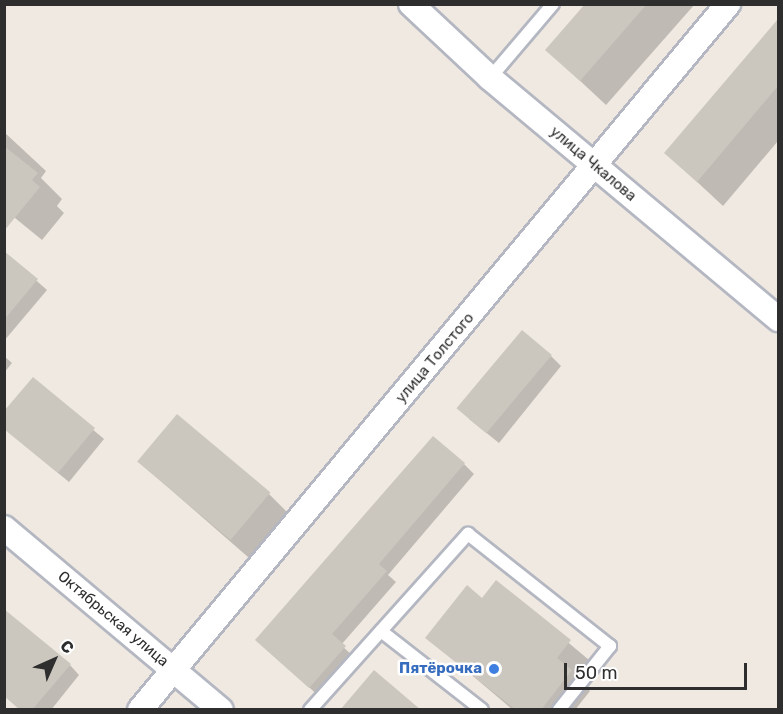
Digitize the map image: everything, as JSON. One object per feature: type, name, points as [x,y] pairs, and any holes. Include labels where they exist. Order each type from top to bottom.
[{"type":"street","name":"улица Чкалова","points":[[411,4],[490,78],[778,319]]},
{"type":"street","name":"улица Толстого","points":[[140,710],[596,166],[728,4]]},
{"type":"street","name":"Октябрьская улица","points":[[4,528],[221,710]]},
{"type":"lane","points":[[490,78],[553,4]]},
{"type":"lane","points":[[310,710],[468,534],[610,646],[560,710]]},
{"type":"lane","points":[[381,631],[480,709]]},
{"type":"building","points":[[585,4],[647,4],[580,81],[545,50]]},
{"type":"building","points":[[778,19],[778,86],[697,182],[664,153]]},
{"type":"building","points":[[4,146],[38,173],[32,180],[40,187],[4,231]]},
{"type":"building","points":[[4,251],[38,279],[4,320]]},
{"type":"building","points":[[522,330],[552,355],[486,433],[456,408]]},
{"type":"building","points":[[33,377],[95,428],[58,473],[4,429],[4,411]]},
{"type":"building","points":[[177,414],[270,492],[231,540],[137,461]]},
{"type":"building","points":[[433,436],[465,463],[379,564],[387,571],[332,634],[346,646],[309,688],[255,640]]},
{"type":"building","points":[[496,580],[571,640],[557,658],[572,670],[541,710],[516,710],[425,638],[467,585],[482,598]]},
{"type":"building","points":[[4,609],[71,664],[32,710],[20,710],[4,696]]},
{"type":"building","points":[[374,670],[421,710],[340,710]]},
{"type":"place","name":"Пятёрочка","points":[[494,669]]}]
